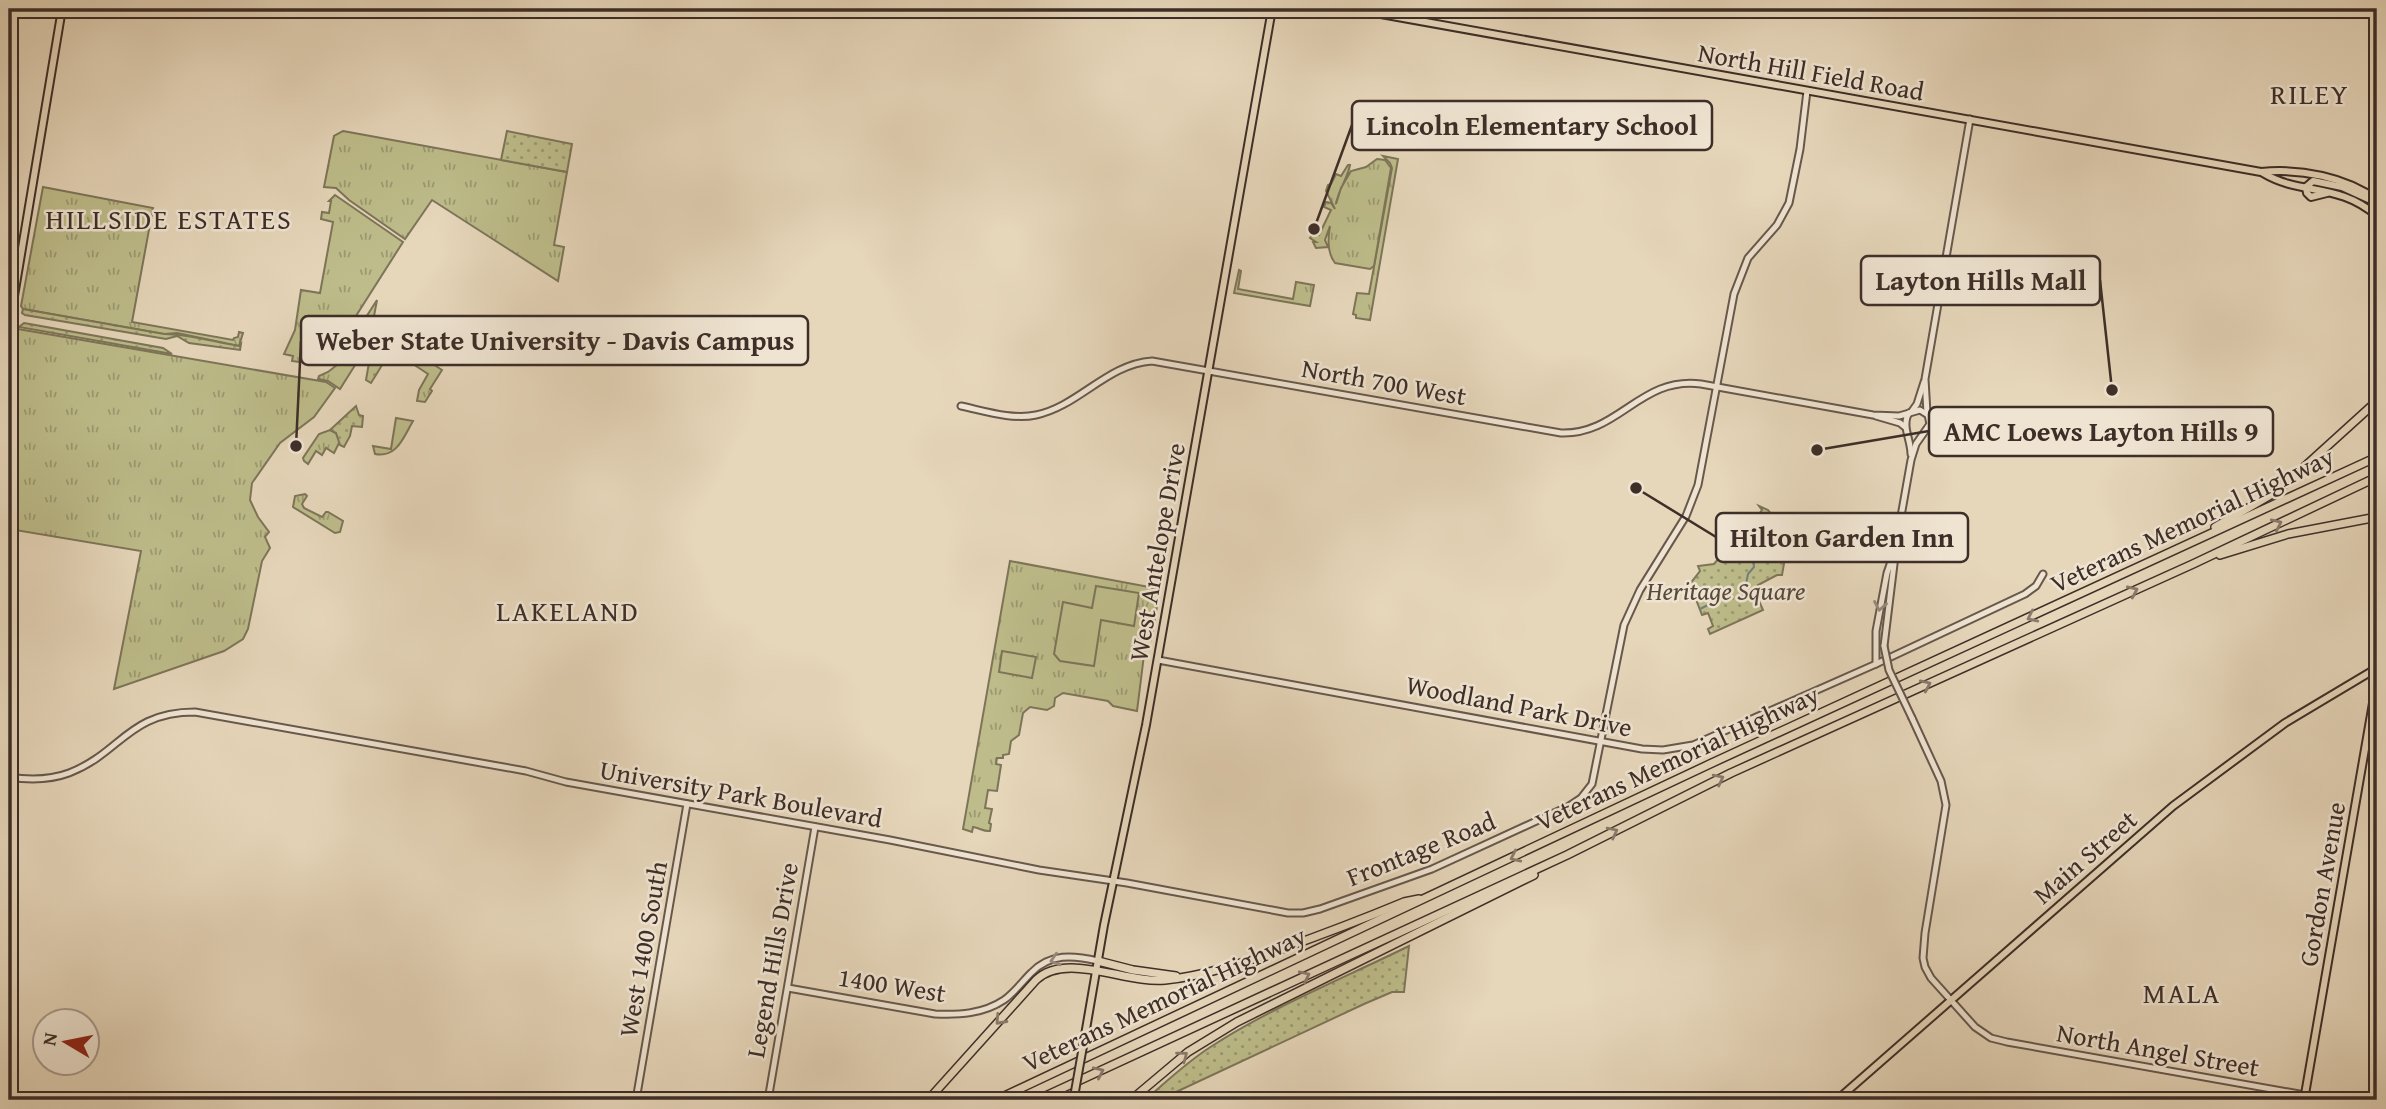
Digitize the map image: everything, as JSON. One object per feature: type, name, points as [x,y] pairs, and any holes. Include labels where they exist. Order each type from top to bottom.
[{"type":"highway","points":[[2178,549],[2269,496],[2377,401]]},
{"type":"highway","name":"Veterans Memorial Highway","points":[[996,1100],[1713,763],[2377,457]]},
{"type":"highway","name":"Veterans Memorial Highway","points":[[1037,1100],[1567,855],[1731,773],[2193,564],[2377,477]]},
{"type":"highway","points":[[2193,564],[2288,534],[2377,517]]},
{"type":"highway","points":[[1131,1100],[1188,1052],[1237,1021],[1553,866],[1567,855]]},
{"type":"highway","points":[[928,1100],[1042,975],[1051,970],[1063,967],[1166,980],[1233,966],[1404,902],[1433,896]]},
{"type":"highway","points":[[1098,961],[1133,970],[1180,977]]},
{"type":"main road","points":[[9,326],[62,9]]},
{"type":"main road","name":"West Antelope Drive","points":[[1074,1099],[1113,882],[1158,660],[1272,9]]},
{"type":"main road","name":"North Hill Field Road","points":[[1353,9],[2261,172]]},
{"type":"main road","points":[[2261,172],[2278,170],[2335,180],[2360,190],[2377,202]]},
{"type":"main road","points":[[2261,172],[2276,181],[2351,198],[2376,214]]},
{"type":"main road","points":[[2306,187],[2314,181],[2330,184],[2377,202]]},
{"type":"main road","points":[[9,291],[17,270]]},
{"type":"main road","name":"Main Street","points":[[1837,1100],[2127,845],[2212,775],[2293,717],[2377,668]]},
{"type":"main road","name":"Gordon Avenue","points":[[2305,1098],[2377,680]]},
{"type":"street","points":[[1601,741],[1624,625],[1640,590],[1676,535],[1693,499],[1704,464],[1738,280],[1748,258],[1777,225],[1789,203],[1800,149],[1807,91]]},
{"type":"street","points":[[1911,460],[1905,420],[1917,404],[1925,379],[1970,120]]},
{"type":"street","name":"North 700 West","points":[[961,406],[1014,416],[1026,417],[1045,413],[1123,366],[1140,362],[1160,362],[1564,433],[1582,432],[1600,425],[1647,394],[1666,386],[1692,383],[1873,415]]},
{"type":"street","points":[[1925,379],[1925,404],[1930,424],[1916,444],[1911,460],[1895,550],[1884,646],[1889,670],[1940,779],[1945,799],[1945,819],[1923,958],[1929,976],[1950,1001]]},
{"type":"street","points":[[1873,415],[1897,416],[1920,410],[1928,415]]},
{"type":"street","points":[[1873,415],[1900,423],[1915,435],[1925,433]]},
{"type":"street","points":[[1876,664],[1876,631],[1887,573],[1895,550]]},
{"type":"street","name":"Woodland Park Drive","points":[[1158,660],[1663,750],[1693,745],[1876,664],[2025,594],[2036,586],[2043,574]]},
{"type":"street","name":"University Park Boulevard","points":[[9,777],[24,779],[66,774],[100,755],[134,728],[168,713],[195,712],[526,771],[566,782],[972,858],[1282,912],[1307,912]]},
{"type":"street","name":"Frontage Road","points":[[1307,912],[1432,870],[1562,810],[1584,795],[1595,777],[1601,741]]},
{"type":"street","name":"West 1400 South","points":[[636,1100],[687,804]]},
{"type":"street","name":"Legend Hills Drive","points":[[768,1100],[815,827]]},
{"type":"street","name":"1400 West","points":[[788,988],[959,1015],[983,1010],[1004,1000],[1038,967],[1050,960],[1074,956],[1098,961]]},
{"type":"street","name":"North Angel Street","points":[[1950,1001],[1978,1030],[1993,1039],[2305,1098],[2333,1100]]},
{"type":"green space","points":[[343,131],[567,172],[554,245],[564,247],[558,281],[432,200],[405,239],[336,188],[324,187],[334,136]]},
{"type":"green space","points":[[507,131],[572,144],[567,172],[501,160]]},
{"type":"green space","points":[[1383,156],[1398,159],[1370,320],[1356,318],[1353,314],[1357,293],[1369,294],[1392,168]]},
{"type":"green space","points":[[1377,159],[1385,160],[1391,168],[1374,266],[1370,269],[1335,263],[1329,250],[1330,226],[1325,240],[1328,247],[1316,248],[1313,242],[1316,242],[1310,238],[1313,233],[1319,235],[1331,210],[1324,207],[1326,202],[1331,203],[1335,209],[1326,191],[1328,185],[1336,174],[1341,176],[1350,165],[1342,186],[1351,171],[1366,167]]},
{"type":"green space","points":[[43,187],[153,208],[132,322],[233,340],[238,337],[239,332],[243,333],[239,346],[177,333],[164,334],[23,309],[21,306]]},
{"type":"green space","points":[[335,195],[403,242],[333,352],[314,362],[292,361],[293,356],[284,354],[295,330],[301,290],[320,293],[333,222],[321,219],[322,212],[329,213],[329,201]]},
{"type":"green space","points":[[1239,270],[1238,289],[1293,299],[1296,282],[1314,285],[1310,306],[1234,293]]},
{"type":"green space","points":[[377,300],[369,343],[340,389],[328,381],[318,379],[342,361],[339,359]]},
{"type":"green space","points":[[23,309],[164,334],[192,337],[239,346],[241,344],[240,350],[189,343],[177,336],[166,339],[25,315],[22,313]]},
{"type":"green space","points":[[24,323],[163,348],[172,354],[19,327]]},
{"type":"green space","points":[[18,329],[326,382],[335,388],[314,417],[280,443],[252,483],[250,500],[269,532],[265,537],[270,548],[262,561],[248,629],[243,639],[224,651],[114,689],[141,551],[9,529],[9,381]]},
{"type":"green space","points":[[382,335],[397,341],[371,383],[366,380],[371,351]]},
{"type":"green space","points":[[419,355],[442,370],[425,402],[417,401],[419,390],[428,374],[413,364]]},
{"type":"green space","points":[[356,406],[359,415],[363,416],[362,427],[352,426],[344,447],[340,445],[336,433],[330,430]]},
{"type":"green space","points":[[396,418],[413,421],[394,450],[375,454],[373,446],[391,449]]},
{"type":"green space","points":[[330,430],[336,433],[340,441],[334,453],[326,448],[322,455],[316,451],[308,464],[303,458],[319,434]]},
{"type":"green space","points":[[295,496],[307,496],[302,504],[304,508],[322,517],[328,512],[343,521],[340,532],[335,533],[293,507]]},
{"type":"green space","name":"Heritage Square","points":[[1759,506],[1772,515],[1792,518],[1782,575],[1758,585],[1760,590],[1755,592],[1763,610],[1710,634],[1708,629],[1713,626],[1708,613],[1702,615],[1690,584],[1700,571],[1698,566],[1714,564],[1730,545],[1734,547],[1762,510]]},
{"type":"green space","points":[[1010,561],[1160,589],[1151,640],[1146,639],[1137,711],[1113,706],[1108,701],[1063,693],[1055,698],[1054,706],[1047,710],[1030,707],[1023,713],[1019,735],[1011,741],[1009,754],[997,758],[996,764],[1001,765],[997,791],[988,790],[985,808],[992,809],[990,831],[973,827],[972,832],[963,829]]},
{"type":"green space","points":[[1096,586],[1139,593],[1134,626],[1101,620],[1094,666],[1060,661],[1054,654],[1063,602],[1092,608]]},
{"type":"green space","points":[[1002,651],[1036,657],[1032,678],[999,672]]},
{"type":"green space","points":[[1409,946],[1404,992],[1392,992],[1364,1004],[1159,1100],[1145,1100],[1195,1058],[1235,1032]]},
{"type":"waterway","points":[[1745,589],[1748,574],[1754,567],[1753,556],[1761,542],[1769,535],[1769,525]]},
{"type":"waterway","points":[[1699,589],[1716,601]]},
{"type":"waterway","points":[[1700,609],[1714,602]]},
{"type":"place","name":"Lincoln Elementary School","points":[[1314,229]]},
{"type":"place","name":"Layton Hills Mall","points":[[2112,390]]},
{"type":"place","name":"Weber State University - Davis Campus","points":[[296,446]]},
{"type":"place","name":"AMC Loews Layton Hills 9","points":[[1817,450]]},
{"type":"place","name":"Hilton Garden Inn","points":[[1636,488]]},
{"type":"district","name":"RILEY","points":[[2310,94]]},
{"type":"district","name":"HILLSIDE ESTATES","points":[[169,219]]},
{"type":"district","name":"LAKELAND","points":[[568,611]]},
{"type":"district","name":"MALA","points":[[2182,993]]}]
